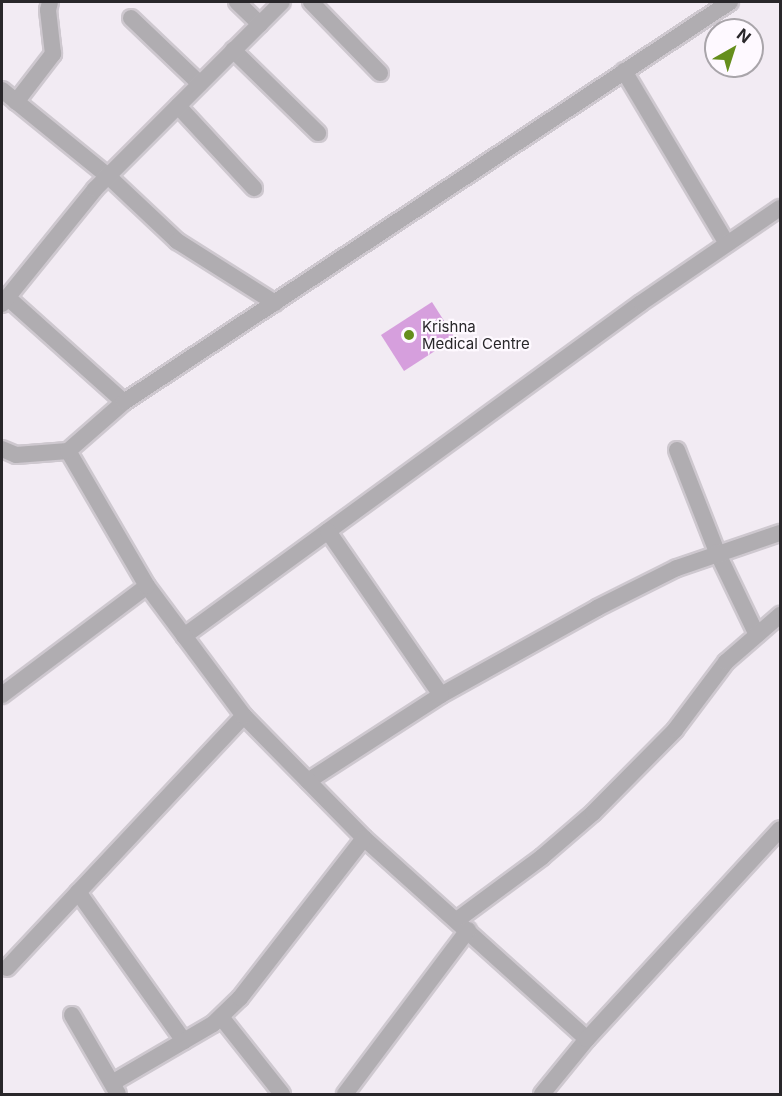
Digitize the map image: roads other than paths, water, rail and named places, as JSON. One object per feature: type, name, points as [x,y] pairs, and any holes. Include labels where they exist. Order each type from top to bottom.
[{"type":"street","points":[[16,102],[54,54],[48,10],[50,2]]},
{"type":"street","points":[[237,2],[260,24]]},
{"type":"street","points":[[124,402],[4,301],[108,176],[282,2]]},
{"type":"street","points":[[311,2],[380,72]]},
{"type":"street","points":[[2,449],[16,455],[68,451],[124,402],[729,2]]},
{"type":"street","points":[[131,18],[200,84]]},
{"type":"street","points":[[233,50],[318,133]]},
{"type":"street","points":[[624,72],[727,244]]},
{"type":"street","points":[[2,90],[108,176],[177,241],[275,303]]},
{"type":"street","points":[[178,106],[254,188]]},
{"type":"street","points":[[184,636],[641,303],[780,208]]},
{"type":"street","points":[[676,450],[717,552],[757,635]]},
{"type":"street","points":[[68,451],[147,586],[244,716],[364,838],[587,1039]]},
{"type":"street","points":[[328,531],[441,695]]},
{"type":"street","points":[[308,781],[441,695],[597,608],[677,568],[717,552],[780,533]]},
{"type":"street","points":[[2,695],[147,586]]},
{"type":"street","points":[[345,1095],[463,925],[593,813],[675,730],[726,662],[780,615]]},
{"type":"street","points":[[7,968],[244,716]]},
{"type":"street","points":[[542,1095],[587,1039],[780,829]]},
{"type":"street","points":[[72,1015],[115,1089],[220,1017],[259,975],[364,838]]},
{"type":"street","points":[[78,892],[184,1041]]},
{"type":"street","points":[[220,1017],[282,1095]]},
{"type":"place","name":"Krishna Medical Centre","points":[[409,335]]}]
